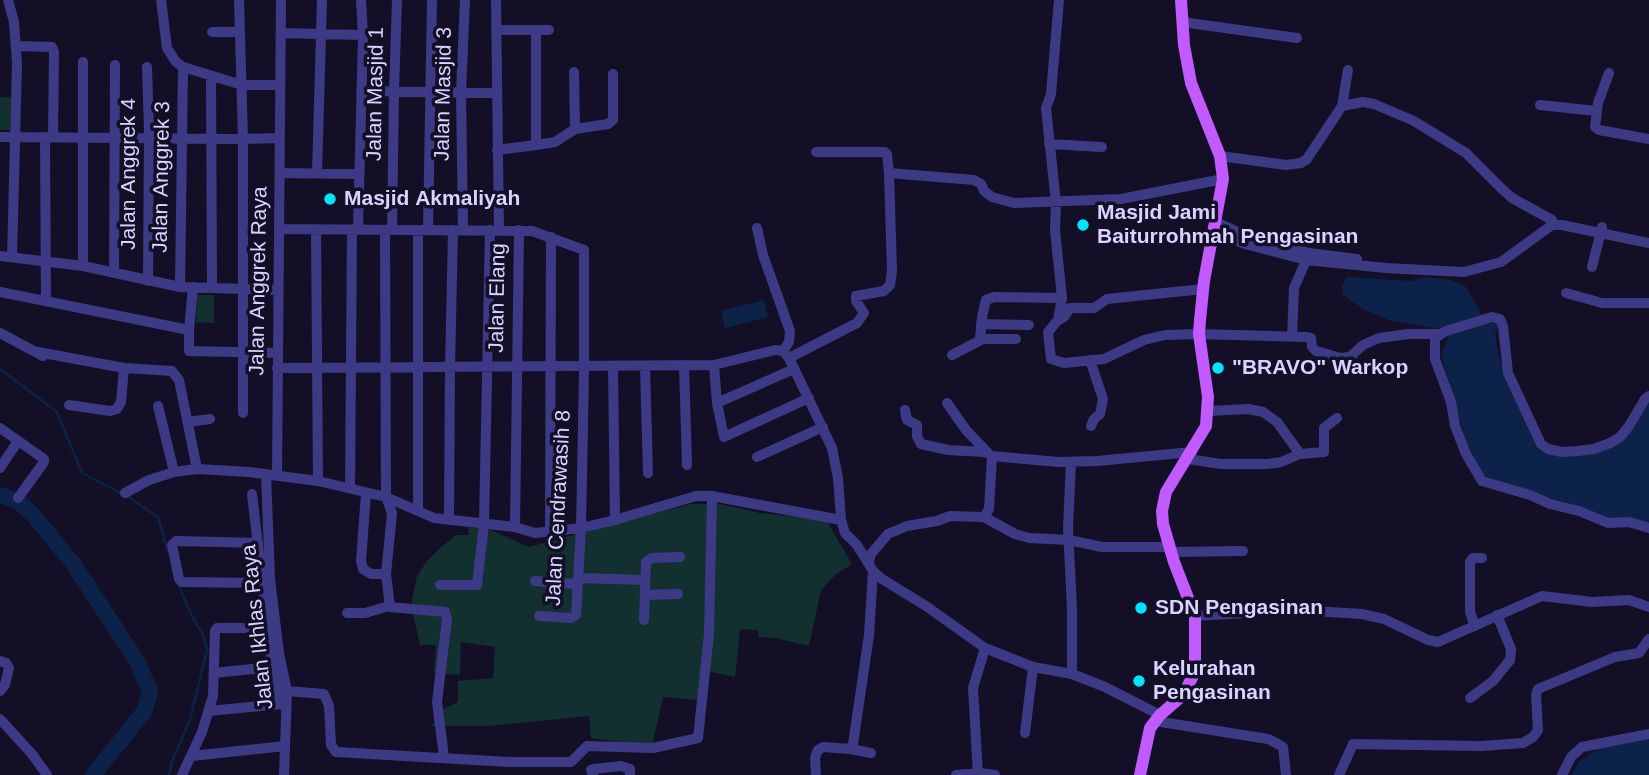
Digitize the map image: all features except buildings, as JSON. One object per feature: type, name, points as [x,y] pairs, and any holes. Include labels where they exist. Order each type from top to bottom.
[{"type":"main road","points":[[1140,775],[1148,735],[1157,718],[1183,695],[1193,677],[1197,635],[1195,616],[1163,524],[1164,500],[1173,480],[1203,434],[1209,411],[1199,334],[1203,289],[1223,179],[1220,156],[1191,83],[1181,0]]},
{"type":"street","points":[[8,0],[14,22],[16,46],[12,257]]},
{"type":"street","points":[[161,0],[167,48],[172,58],[183,67],[242,85],[280,85]]},
{"type":"street","points":[[239,0],[243,139],[243,413]]},
{"type":"street","name":"Jalan Anggrek Raya","points":[[272,475],[277,369],[281,0]]},
{"type":"street","points":[[317,173],[322,0]]},
{"type":"street","points":[[350,488],[355,230],[363,35],[361,0]]},
{"type":"street","name":"Jalan Masjid 1","points":[[389,606],[386,574],[392,513],[386,497],[385,369],[397,0]]},
{"type":"street","points":[[418,511],[417,369],[432,0]]},
{"type":"street","name":"Jalan Masjid 3","points":[[449,520],[450,368],[458,230],[465,0]]},
{"type":"street","points":[[440,585],[477,586],[484,524],[486,368],[497,150],[496,0]]},
{"type":"street","points":[[1058,320],[1062,298],[1046,108],[1051,94],[1059,0]]},
{"type":"street","points":[[1182,22],[1297,38]]},
{"type":"street","points":[[496,30],[549,30]]},
{"type":"street","points":[[536,31],[536,145]]},
{"type":"street","points":[[212,32],[239,32]]},
{"type":"street","points":[[281,33],[363,35]]},
{"type":"street","points":[[16,46],[52,47],[54,52],[49,136],[46,301]]},
{"type":"street","points":[[83,62],[83,266]]},
{"type":"street","points":[[114,272],[115,65]]},
{"type":"street","name":"Jalan Anggrek 3","points":[[180,287],[183,67]]},
{"type":"street","name":"Jalan Anggrek 4","points":[[147,68],[148,281]]},
{"type":"street","points":[[1220,156],[1286,165],[1301,163],[1307,159],[1342,106],[1348,70]]},
{"type":"street","points":[[574,72],[575,129]]},
{"type":"street","points":[[497,150],[555,142],[575,129],[608,124],[613,120],[613,74]]},
{"type":"street","points":[[1609,74],[1596,111],[1596,129],[1649,139]]},
{"type":"street","points":[[211,76],[212,288]]},
{"type":"street","points":[[361,91],[496,93]]},
{"type":"street","points":[[1342,106],[1363,102],[1374,104],[1414,121],[1466,153],[1512,198],[1552,223],[1649,240]]},
{"type":"street","points":[[1540,105],[1596,111]]},
{"type":"street","points":[[0,137],[279,138]]},
{"type":"street","points":[[1049,144],[1102,147]]},
{"type":"street","points":[[786,354],[857,323],[864,313],[856,301],[856,296],[884,291],[890,285],[892,271],[889,173],[885,152],[816,152]]},
{"type":"street","points":[[280,173],[359,174]]},
{"type":"street","points":[[889,173],[974,180],[981,184],[984,191],[1002,201],[1056,203],[1121,199],[1223,179]]},
{"type":"street","points":[[1216,227],[1245,244],[1308,257],[1386,268],[1464,270],[1501,262],[1552,223]]},
{"type":"street","points":[[757,228],[763,255],[790,331],[786,354]]},
{"type":"street","points":[[279,229],[519,230],[551,237],[550,533]]},
{"type":"street","points":[[316,230],[318,481]]},
{"type":"street","name":"Jalan Elang","points":[[515,527],[519,230]]},
{"type":"street","points":[[1592,267],[1601,230]]},
{"type":"street","name":"Jalan Cendrawasih 8","points":[[538,616],[571,618],[576,615],[581,528],[584,250],[551,237]]},
{"type":"street","points":[[0,256],[83,266],[180,287],[277,290]]},
{"type":"street","points":[[1292,337],[1294,288],[1308,257]]},
{"type":"street","points":[[193,287],[189,351],[277,353]]},
{"type":"street","points":[[1203,289],[1107,299],[1098,307],[1070,308],[1048,332],[1051,359],[1064,363],[1090,360],[1112,356],[1144,340],[1165,335],[1199,334],[1311,338],[1312,347],[1316,351],[1341,358],[1350,357],[1363,345],[1379,338],[1443,332],[1492,317],[1500,320],[1503,327],[1508,373],[1541,444],[1548,449],[1578,451],[1611,443],[1620,437],[1645,398],[1649,396]]},
{"type":"street","points":[[0,292],[189,330]]},
{"type":"street","points":[[1566,293],[1602,303],[1649,303]]},
{"type":"street","points":[[981,340],[981,324],[986,300],[989,298],[1062,298]]},
{"type":"street","points":[[981,324],[1029,325]]},
{"type":"street","points":[[1443,332],[1434,339],[1435,359],[1451,402],[1455,426],[1466,454],[1482,481],[1530,495],[1550,505],[1579,511],[1608,523],[1629,522],[1649,528]]},
{"type":"street","points":[[0,333],[38,352],[101,365],[172,371],[179,380],[197,469]]},
{"type":"street","points":[[952,355],[981,340],[1017,339]]},
{"type":"street","points":[[277,369],[714,365],[775,350],[786,354],[824,427],[836,464],[841,520],[845,533],[882,579],[985,648],[1033,667],[1072,674],[1105,687],[1157,718],[1268,739],[1283,747],[1289,774]]},
{"type":"street","points":[[1090,360],[1103,399],[1100,414],[1091,426]]},
{"type":"street","points":[[684,365],[687,466]]},
{"type":"street","points":[[714,365],[717,402],[724,437],[809,398]]},
{"type":"street","points":[[645,366],[648,473]]},
{"type":"street","points":[[612,367],[615,520]]},
{"type":"street","points":[[69,405],[110,411],[117,409],[121,402],[124,368]]},
{"type":"street","points":[[717,402],[794,369]]},
{"type":"street","points":[[947,403],[988,454],[989,509],[984,517]]},
{"type":"street","points":[[158,406],[174,472]]},
{"type":"street","points":[[1209,411],[1248,409],[1263,412],[1277,422],[1300,454]]},
{"type":"street","points":[[905,410],[907,420],[917,425],[917,436],[921,444],[948,450],[1071,462],[1190,456],[1222,464],[1281,462],[1300,454],[1324,452],[1324,428],[1337,418]]},
{"type":"street","points":[[188,422],[210,419]]},
{"type":"street","points":[[757,457],[824,427]]},
{"type":"street","points":[[0,428],[41,456],[44,462],[18,498]]},
{"type":"street","points":[[0,468],[18,441]]},
{"type":"street","points":[[1071,462],[1069,540],[1072,674]]},
{"type":"street","points":[[125,493],[149,480],[174,472],[197,469],[318,481],[386,497],[434,518],[515,527],[529,532],[550,533],[581,528],[696,496],[712,496],[841,520]]},
{"type":"street","name":"Jalan Ikhlas Raya","points":[[272,475],[270,579],[279,653],[287,691],[284,706],[284,775]]},
{"type":"street","points":[[366,493],[361,561],[363,569],[370,574],[386,574]]},
{"type":"street","points":[[209,711],[284,706],[272,667],[266,628],[252,494]]},
{"type":"street","points":[[287,691],[324,694],[329,706],[331,745],[336,751],[509,762],[571,762],[587,746],[640,749],[698,738],[709,634],[712,496]]},
{"type":"street","points":[[850,749],[853,744],[869,635],[870,564],[875,548],[888,534],[907,526],[950,516],[984,517],[1015,534],[1029,538],[1069,540],[1102,547],[1243,551]]},
{"type":"street","points":[[258,543],[176,541],[172,545],[179,579],[183,583],[262,583]]},
{"type":"street","points":[[644,620],[648,559],[680,557]]},
{"type":"street","points":[[1475,626],[1470,612],[1470,562],[1473,558],[1482,558]]},
{"type":"street","points":[[535,581],[645,580]]},
{"type":"street","points":[[645,595],[678,594]]},
{"type":"street","points":[[1195,616],[1296,610],[1362,614],[1384,619],[1438,642],[1542,596],[1592,602],[1629,600],[1649,607]]},
{"type":"street","points":[[347,613],[365,613],[389,606],[445,612],[447,619],[437,702],[444,757]]},
{"type":"street","points":[[1470,698],[1493,681],[1512,656],[1497,615]]},
{"type":"street","points":[[182,775],[209,711],[214,685],[213,637],[217,628],[266,628]]},
{"type":"street","points":[[1339,775],[1353,744],[1482,746],[1523,743],[1538,730],[1538,689],[1615,657],[1639,653],[1649,639]]},
{"type":"street","points":[[978,774],[974,688],[985,648]]},
{"type":"street","points":[[0,662],[6,663],[9,668],[5,685],[0,691]]},
{"type":"street","points":[[214,673],[272,667]]},
{"type":"street","points":[[1025,733],[1033,667]]},
{"type":"street","points":[[0,719],[32,754],[46,775]]},
{"type":"street","points":[[1562,775],[1571,757],[1582,747],[1649,734]]},
{"type":"street","points":[[192,756],[285,746]]},
{"type":"street","points":[[816,775],[815,758],[818,750],[823,747],[871,753]]},
{"type":"street","points":[[593,775],[591,770],[594,769],[621,766],[630,769],[630,775]]},
{"type":"street","points":[[956,775],[995,775]]},
{"type":"green space","points":[[0,97],[12,98],[10,130],[0,130]]},
{"type":"green space","points":[[197,295],[214,295],[214,323],[196,322]]},
{"type":"green space","points":[[691,504],[719,504],[760,513],[826,520],[852,564],[835,575],[821,590],[809,646],[758,637],[758,630],[740,629],[735,677],[702,670],[697,700],[663,697],[652,746],[591,738],[589,716],[489,726],[432,726],[442,710],[458,702],[458,681],[493,678],[495,647],[461,642],[460,675],[434,673],[436,645],[420,645],[411,605],[417,576],[439,549],[456,535],[469,535],[468,527],[493,531],[529,547]]},
{"type":"water","points":[[1346,277],[1412,281],[1424,277],[1450,280],[1465,286],[1485,324],[1498,322],[1500,326],[1495,334],[1499,357],[1509,386],[1539,447],[1605,448],[1649,401],[1649,523],[1631,520],[1611,522],[1551,503],[1484,475],[1469,452],[1443,361],[1442,352],[1448,338],[1446,330],[1388,320],[1363,309],[1343,295],[1342,286]]},
{"type":"water","points":[[764,300],[768,317],[725,328],[721,311]]},
{"type":"water","points":[[1649,737],[1649,775],[1571,775],[1580,761],[1601,748]]},
{"type":"waterway","points":[[0,369],[57,412],[82,473],[121,493]]},
{"type":"waterway","points":[[0,495],[18,501],[72,562],[137,661],[150,691],[144,712],[93,775]]},
{"type":"waterway","points":[[127,496],[158,517],[168,552]]},
{"type":"waterway","points":[[169,775],[172,761],[190,720],[207,650],[203,634],[177,582]]},
{"type":"place","name":"Masjid Akmaliyah","points":[[330,199]]},
{"type":"place","name":"Masjid Jami Baiturrohmah Pengasinan","points":[[1083,225]]},
{"type":"place","name":"\"BRAVO\" Warkop","points":[[1218,368]]},
{"type":"place","name":"SDN Pengasinan","points":[[1141,608]]},
{"type":"place","name":"Kelurahan Pengasinan","points":[[1139,681]]}]
